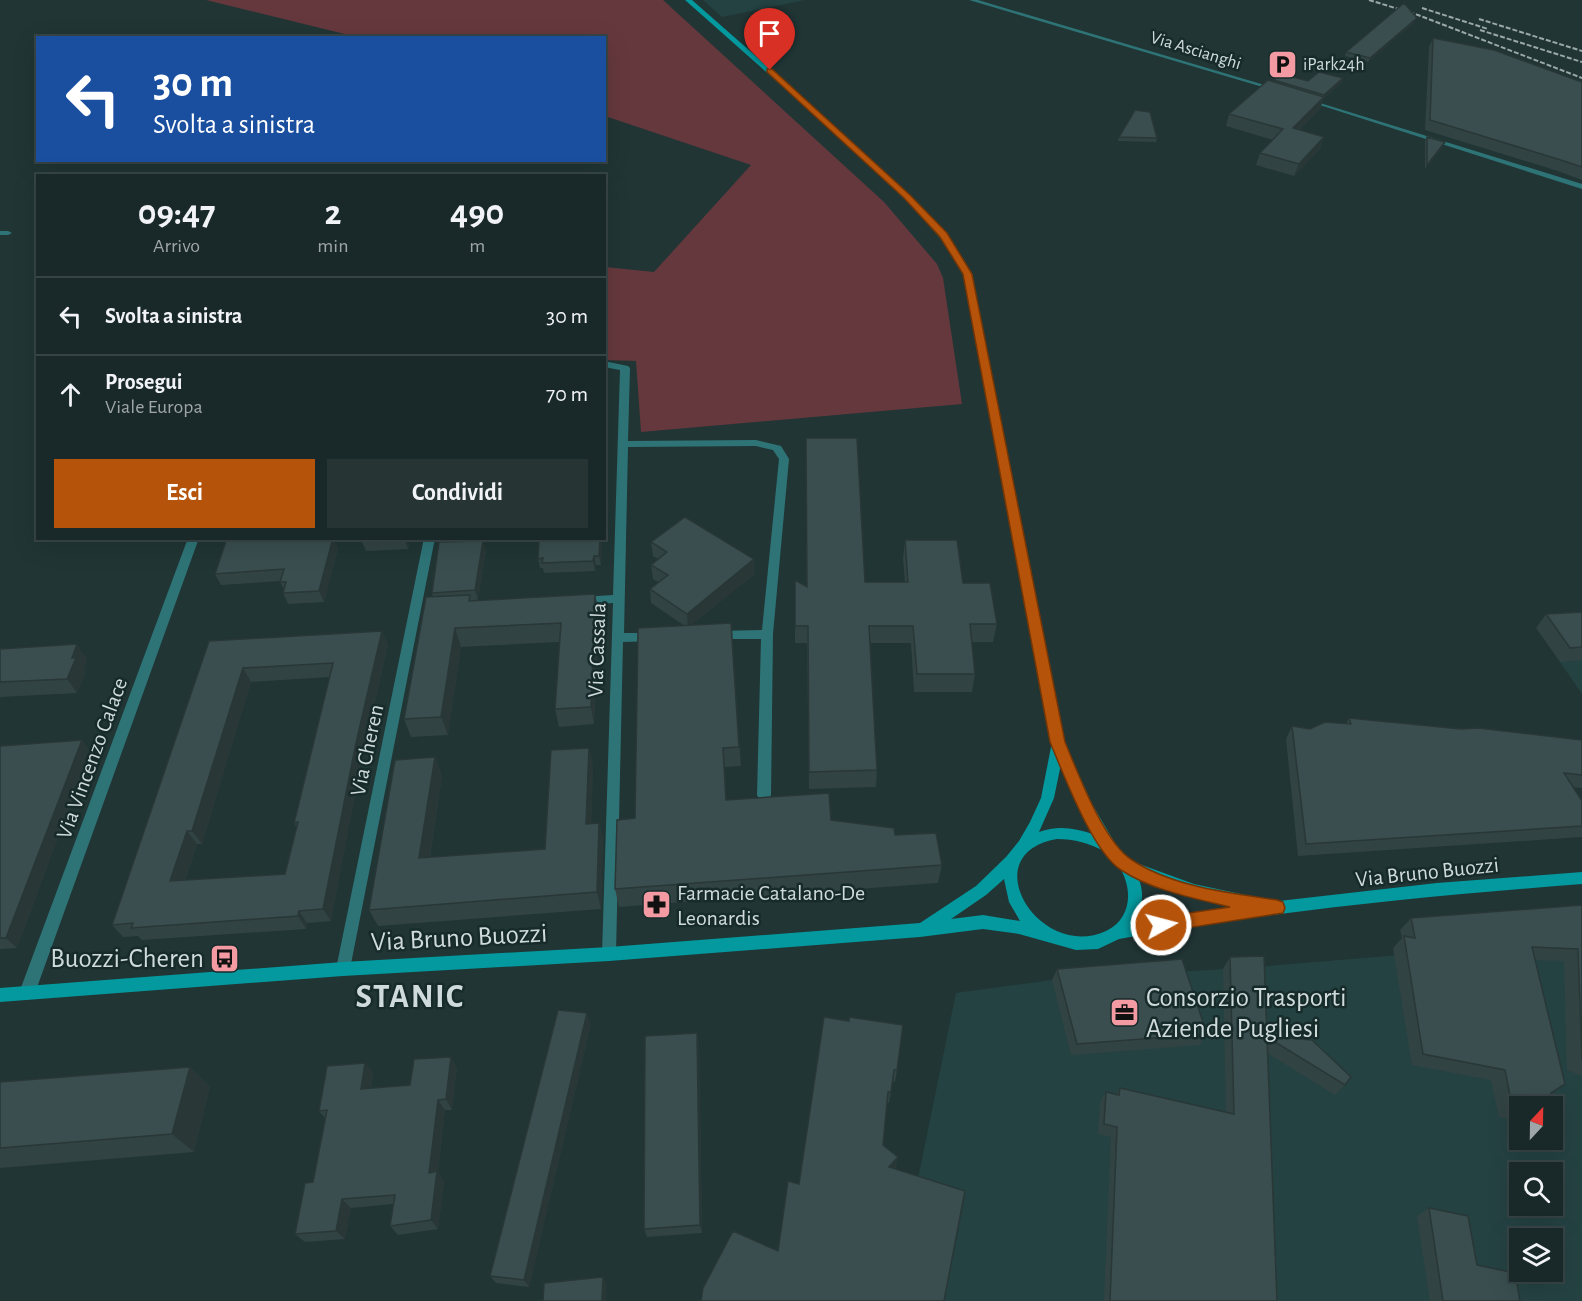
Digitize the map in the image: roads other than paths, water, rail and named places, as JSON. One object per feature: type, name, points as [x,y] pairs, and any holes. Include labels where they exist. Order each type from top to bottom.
[{"type":"main road","points":[[688,0],[770,70],[907,196],[944,235],[968,274],[1058,742],[1086,807],[1111,849],[1125,865],[1134,883],[1136,902],[1130,920],[1117,933]]},
{"type":"main road","points":[[920,930],[975,897],[1013,862],[1045,804],[1058,742]]},
{"type":"main road","points":[[1022,848],[1035,838],[1052,833],[1072,833],[1092,838],[1111,849]]},
{"type":"main road","points":[[1013,862],[1009,878],[1012,895],[1021,912],[1036,927],[1054,937],[1076,943],[1098,942],[1117,933],[1277,908]]},
{"type":"main road","points":[[1125,865],[1166,883],[1231,900],[1277,908]]},
{"type":"main road","name":"Via Bruno Buozzi","points":[[1277,908],[1437,889],[1582,879]]},
{"type":"main road","name":"Via Bruno Buozzi","points":[[0,995],[342,969],[609,954],[920,930],[983,922],[1019,927],[1054,937]]},
{"type":"street","name":"Via Ascianghi","points":[[972,0],[1287,93]]},
{"type":"street","points":[[1298,96],[1582,187]]},
{"type":"street","name":"Via Cassala","points":[[606,364],[625,368],[609,954]]},
{"type":"street","points":[[623,444],[756,443],[777,448],[784,459],[767,634],[764,795]]},
{"type":"street","name":"Via Vincenzo Calace","points":[[27,993],[193,540]]},
{"type":"street","name":"Via Cheren","points":[[342,969],[422,610],[430,540]]},
{"type":"street","points":[[571,602],[618,599]]},
{"type":"street","points":[[709,635],[767,634]]},
{"type":"street","points":[[617,638],[663,636]]},
{"type":"railway","points":[[1369,0],[1418,15],[1582,78]]},
{"type":"railway","points":[[1422,8],[1488,29]]},
{"type":"railway","points":[[1479,19],[1582,51]]},
{"type":"railway","points":[[1480,30],[1582,62]]},
{"type":"place","name":"iPark24h","points":[[1282,64]]},
{"type":"place","name":"Farmacie Catalano-De Leonardis","points":[[656,905]]},
{"type":"place","name":"Buozzi-Cheren","points":[[225,958]]},
{"type":"place","name":"Consorzio Trasporti Aziende Pugliesi","points":[[1125,1013]]},
{"type":"district","name":"STANIC","points":[[410,995]]}]
